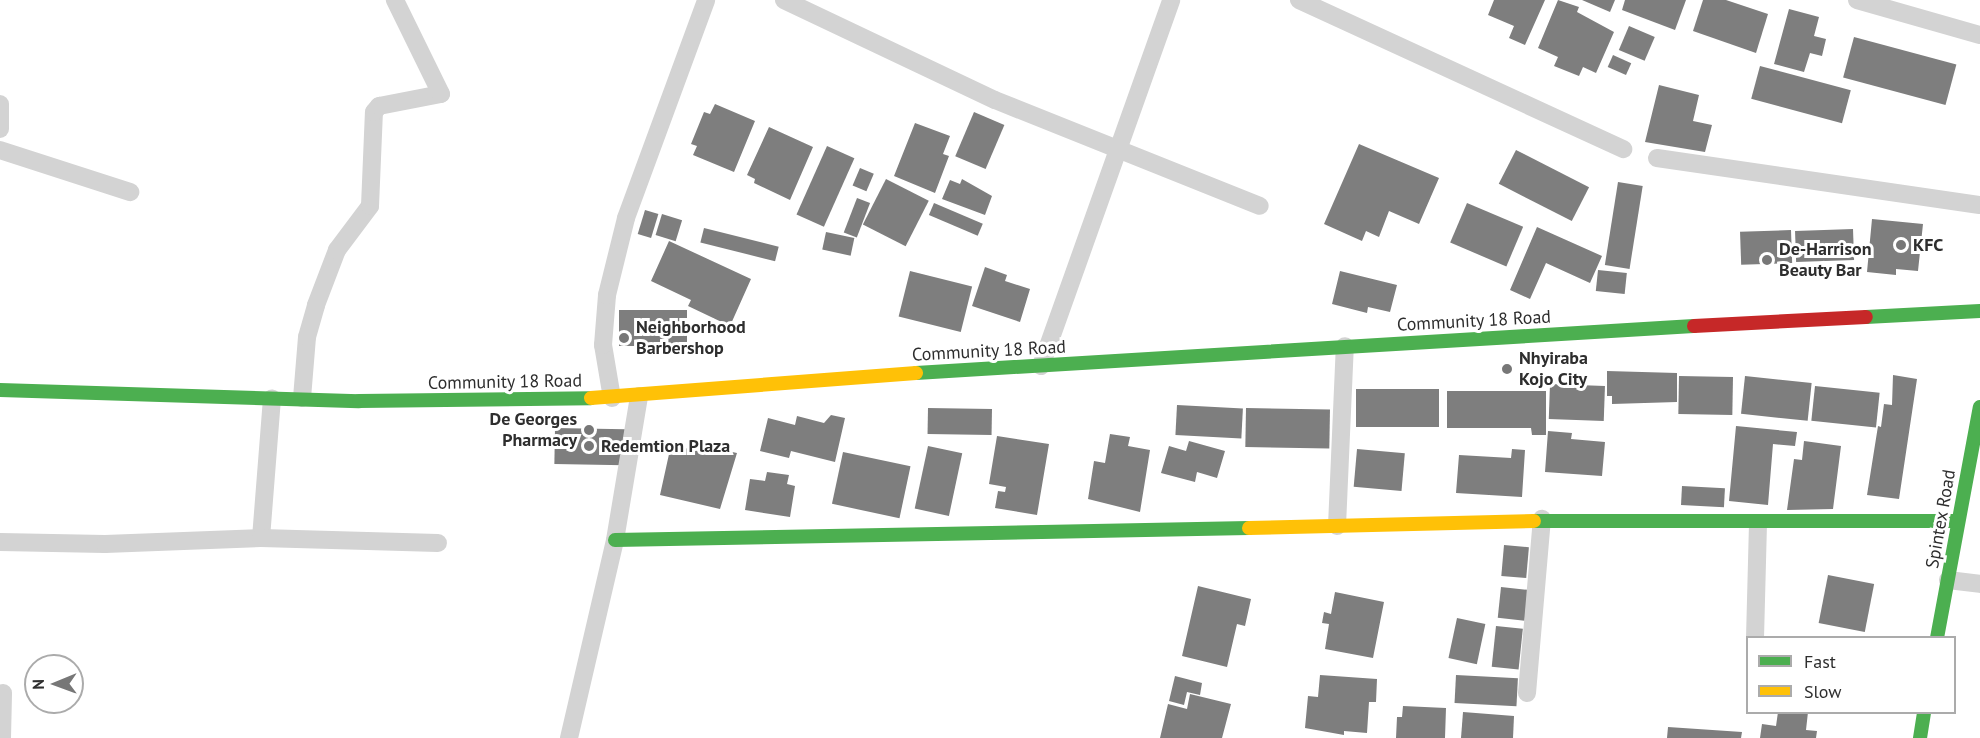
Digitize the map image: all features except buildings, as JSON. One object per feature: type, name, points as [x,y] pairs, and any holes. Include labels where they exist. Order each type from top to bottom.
[{"type":"main road","name":"Community 18 Road","points":[[0,390],[446,401],[612,398],[1345,346],[1980,311]]},
{"type":"main road","name":"Spintex Road","points":[[1937,636],[1980,407]]},
{"type":"main road","points":[[615,540],[1337,526],[1542,519],[1758,524],[1957,521]]},
{"type":"main road","points":[[1920,738],[1924,714]]},
{"type":"street","points":[[302,398],[307,337],[316,305],[337,250],[370,206],[374,112],[379,106],[441,94],[395,0]]},
{"type":"street","points":[[612,398],[603,345],[607,295],[626,218],[706,0]]},
{"type":"street","points":[[784,0],[995,100],[1116,152],[1260,206]]},
{"type":"street","points":[[1041,366],[1171,0]]},
{"type":"street","points":[[1299,0],[1623,148]]},
{"type":"street","points":[[1857,0],[1980,35]]},
{"type":"street","points":[[0,104],[0,129]]},
{"type":"street","points":[[0,150],[130,192]]},
{"type":"street","points":[[1657,158],[1980,205]]},
{"type":"street","points":[[1337,526],[1345,346]]},
{"type":"street","points":[[569,738],[615,540],[639,396]]},
{"type":"street","points":[[261,538],[272,398]]},
{"type":"street","points":[[1527,693],[1542,519]]},
{"type":"street","points":[[1755,636],[1758,524]]},
{"type":"street","points":[[0,542],[105,544],[261,538],[438,543]]},
{"type":"street","points":[[1948,580],[1980,584]]},
{"type":"street","points":[[2,738],[3,693]]},
{"type":"traffic: fast","points":[[1866,317],[1980,311]]},
{"type":"traffic: fast","points":[[916,373],[1694,326]]},
{"type":"traffic: fast","points":[[0,390],[359,401],[591,398]]},
{"type":"traffic: fast","points":[[1937,636],[1980,407]]},
{"type":"traffic: fast","points":[[1534,521],[1957,521]]},
{"type":"traffic: fast","points":[[615,540],[1249,528]]},
{"type":"traffic: fast","points":[[1920,738],[1924,714]]},
{"type":"traffic: slow","points":[[591,398],[916,373]]},
{"type":"traffic: slow","points":[[1249,528],[1534,521]]},
{"type":"traffic: jam","points":[[1694,326],[1866,317]]},
{"type":"place","name":"KFC","points":[[1901,245]]},
{"type":"place","name":"De-Harrison Beauty Bar","points":[[1767,260]]},
{"type":"place","name":"Neighborhood Barbershop","points":[[624,338]]},
{"type":"place","name":"Nhyiraba Kojo City","points":[[1507,369]]},
{"type":"place","name":"De Georges Pharmacy","points":[[589,430]]},
{"type":"place","name":"Redemtion Plaza","points":[[589,446]]}]
